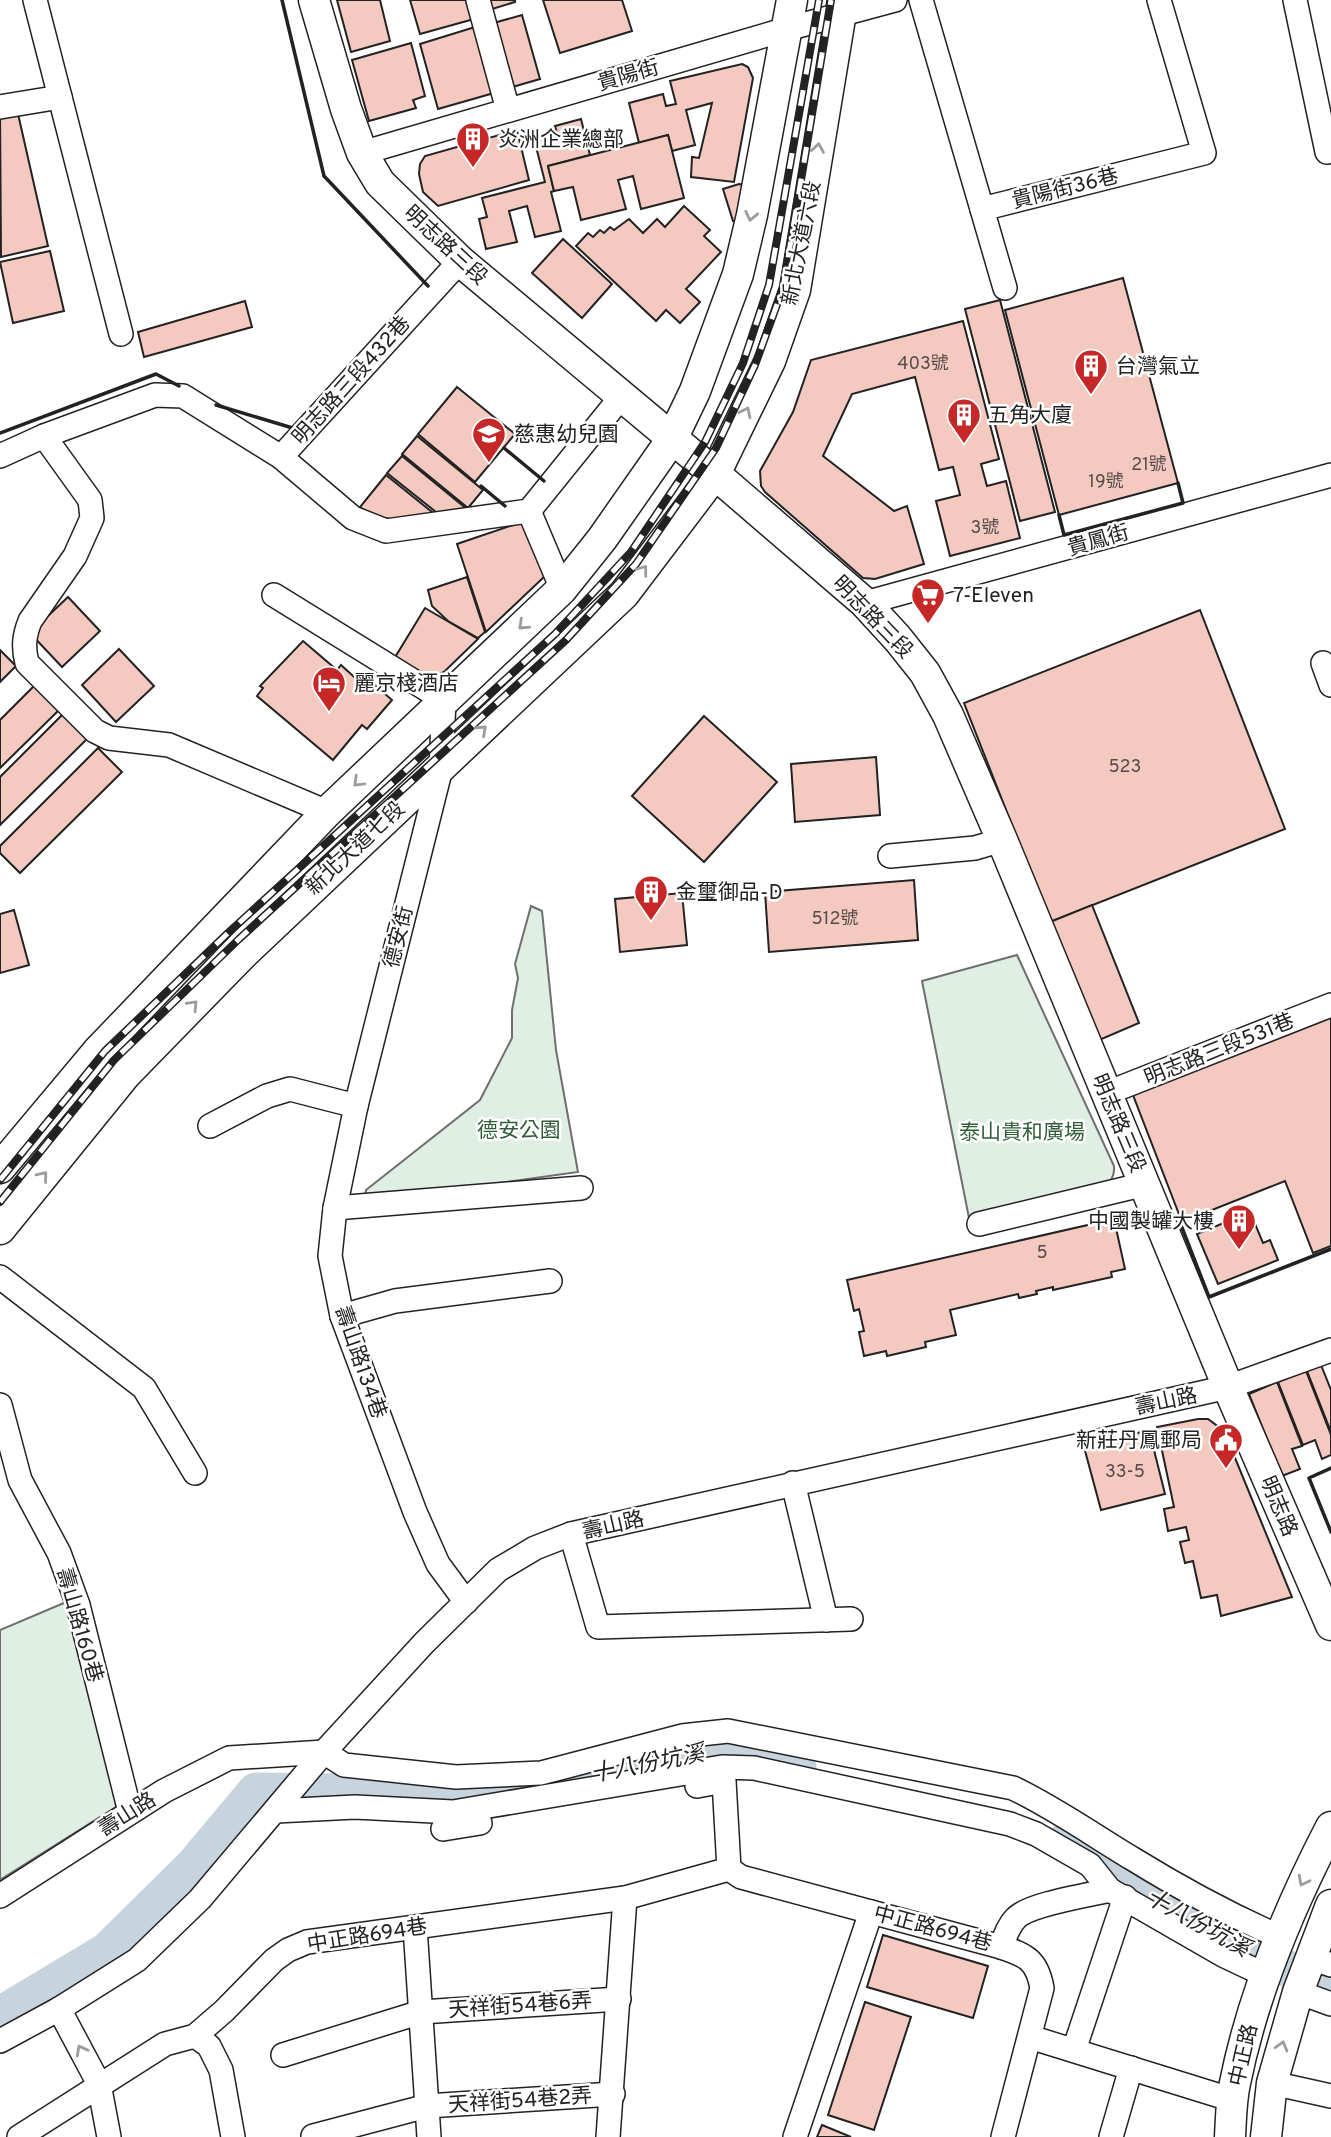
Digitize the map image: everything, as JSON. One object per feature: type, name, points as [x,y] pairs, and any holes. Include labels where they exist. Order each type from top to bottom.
[{"type":"main road","name":"明志路三段","points":[[314,0],[362,153],[380,183],[460,261],[865,603],[925,673],[948,715],[1002,840],[1228,1387]]},
{"type":"main road","name":"新北大道六段","points":[[715,474],[770,361],[795,290],[841,8]]},
{"type":"main road","points":[[672,439],[695,391],[738,274],[752,215],[789,14]]},
{"type":"main road","name":"新北大道七段","points":[[0,1168],[97,1052],[327,812],[562,589],[602,539],[672,439]]},
{"type":"main road","name":"新北大道七段","points":[[0,1229],[125,1074],[242,955],[624,594],[715,474]]},
{"type":"main road","name":"明志路","points":[[1228,1387],[1330,1620]]},
{"type":"main road","points":[[1280,1937],[1297,1893],[1331,1827]]},
{"type":"main road","points":[[1321,1961],[1331,1905]]},
{"type":"main road","name":"中正路","points":[[1230,2137],[1233,2100],[1246,2037],[1280,1937]]},
{"type":"main road","name":"中正路","points":[[1266,2137],[1272,2082],[1297,1992],[1321,1961]]},
{"type":"street","points":[[35,0],[121,334]]},
{"type":"street","points":[[478,0],[508,110]]},
{"type":"street","name":"貴陽街","points":[[362,153],[508,110],[789,14],[895,0]]},
{"type":"street","name":"貴陽街36巷","points":[[921,0],[982,209],[1204,153],[1159,0]]},
{"type":"street","points":[[1295,0],[1328,152]]},
{"type":"street","points":[[0,107],[60,97]]},
{"type":"street","points":[[982,209],[1005,288]]},
{"type":"street","name":"明志路三段432巷","points":[[0,456],[44,436],[155,394],[183,396],[281,457],[460,261]]},
{"type":"street","points":[[281,457],[353,518],[386,531],[529,511],[621,397]]},
{"type":"street","points":[[44,436],[90,500],[92,518],[75,556],[25,632],[23,648],[27,663],[94,731],[119,740],[169,745],[327,812]]},
{"type":"street","name":"貴鳳街","points":[[865,603],[1331,475]]},
{"type":"street","points":[[529,511],[562,589]]},
{"type":"street","points":[[274,595],[444,699]]},
{"type":"street","points":[[1323,663],[1331,685]]},
{"type":"street","name":"德安街","points":[[356,1106],[441,768],[444,699]]},
{"type":"street","points":[[890,856],[975,848],[1002,840]]},
{"type":"street","name":"明志路三段531巷","points":[[1107,1093],[1331,1004]]},
{"type":"street","points":[[210,1126],[267,1096],[290,1089],[356,1106]]},
{"type":"street","name":"壽山路134巷","points":[[356,1106],[335,1208],[330,1256],[342,1316],[415,1512],[438,1564],[466,1602]]},
{"type":"street","points":[[979,1224],[1145,1184]]},
{"type":"street","points":[[335,1208],[581,1188]]},
{"type":"street","points":[[0,1277],[145,1388],[195,1473]]},
{"type":"street","points":[[342,1316],[395,1301],[550,1281]]},
{"type":"street","name":"壽山路","points":[[0,1896],[164,1791],[229,1758],[320,1757],[424,1643],[498,1570],[535,1548],[571,1534],[1228,1387],[1331,1350]]},
{"type":"street","name":"壽山路160巷","points":[[0,1405],[20,1480],[59,1553],[78,1605],[130,1812]]},
{"type":"street","points":[[793,1483],[826,1620]]},
{"type":"street","points":[[571,1534],[598,1627],[851,1619]]},
{"type":"street","points":[[0,2041],[59,2010],[137,1960],[200,1899],[320,1757],[344,1765],[456,1777],[541,1773],[682,1736],[728,1731],[802,1744],[1013,1788],[1044,1803],[1135,1860],[1247,1923],[1280,1937]]},
{"type":"street","points":[[277,1811],[355,1807],[453,1812],[701,1770],[722,1767],[754,1768],[1010,1824],[1036,1833],[1090,1865],[1118,1893],[1182,1932],[1265,1975]]},
{"type":"street","points":[[443,1829],[724,1781],[729,1869]]},
{"type":"street","name":"中正路694巷","points":[[19,2137],[165,2044],[195,2036],[274,1961],[288,1950],[307,1942],[625,1898],[729,1869],[741,1877],[1001,1947],[1007,1930],[1017,1916],[1033,1908],[1118,1893]]},
{"type":"street","points":[[1074,2050],[1118,1893]]},
{"type":"street","points":[[608,2137],[625,1898]]},
{"type":"street","points":[[796,2137],[871,1912]]},
{"type":"street","points":[[415,1927],[429,2137]]},
{"type":"street","points":[[1001,1947],[1021,1954],[1033,1963],[1040,1974],[1042,1988],[1003,2137]]},
{"type":"street","points":[[1297,1992],[1331,2004]]},
{"type":"street","name":"天祥街54巷6弄","points":[[283,2055],[421,2012],[619,1999]]},
{"type":"street","points":[[59,2010],[99,2084],[109,2137]]},
{"type":"street","points":[[195,2036],[209,2046],[221,2070],[233,2137]]},
{"type":"street","points":[[1030,2037],[1233,2100]]},
{"type":"street","points":[[1111,2137],[1131,2068]]},
{"type":"street","points":[[1272,2082],[1331,2096]]},
{"type":"street","name":"天祥街54巷2弄","points":[[313,2136],[427,2106],[612,2094]]},
{"type":"green space","name":"德安公園","points":[[531,906],[542,911],[556,1050],[578,1172],[364,1202],[366,1190],[480,1100],[512,1038],[512,1010],[518,978],[515,964]]},
{"type":"green space","name":"泰山貴和廣場","points":[[1017,955],[1114,1166],[1114,1173],[1102,1188],[969,1218],[922,981]]},
{"type":"green space","points":[[71,1600],[119,1805],[0,1880],[0,1630]]},
{"type":"building","points":[[337,0],[380,0],[390,41],[351,52]]},
{"type":"building","points":[[410,0],[469,0],[474,19],[420,34]]},
{"type":"building","points":[[486,0],[515,0],[515,2],[489,10]]},
{"type":"building","points":[[543,0],[622,0],[632,31],[560,53]]},
{"type":"building","points":[[522,15],[540,79],[509,88],[490,24]]},
{"type":"building","points":[[475,27],[494,93],[438,109],[420,44]]},
{"type":"building","points":[[411,43],[425,96],[413,100],[416,108],[369,121],[352,60]]},
{"type":"building","points":[[742,64],[748,67],[753,78],[734,182],[691,177],[692,157],[699,158],[712,103],[686,110],[695,145],[672,151],[668,135],[639,143],[629,103],[663,94],[666,106],[676,104],[670,81]]},
{"type":"building","points":[[16,105],[48,246],[1,257],[0,108]]},
{"type":"building","points":[[581,119],[590,155],[548,166],[554,191],[551,192],[561,231],[535,237],[527,206],[509,211],[517,242],[486,249],[479,219],[487,217],[482,198],[545,182],[534,139],[557,133],[555,126]]},
{"type":"building","name":"炎洲企業總部","points":[[517,130],[529,180],[438,206],[423,192],[419,174],[420,164],[425,156]]},
{"type":"building","points":[[668,135],[684,198],[641,209],[633,176],[618,180],[626,209],[581,220],[573,187],[554,191],[548,166]]},
{"type":"building","points":[[739,184],[752,186],[745,223],[733,221],[723,189]]},
{"type":"building","points":[[684,206],[710,230],[704,236],[721,252],[686,289],[700,302],[680,323],[666,310],[656,321],[576,246],[588,233],[593,237],[600,230],[604,233],[610,227],[614,230],[629,219],[643,233],[657,219],[665,227]]},
{"type":"building","points":[[563,239],[612,284],[582,318],[532,273]]},
{"type":"building","points":[[50,251],[64,311],[13,323],[0,262]]},
{"type":"building","name":"台灣氣立","points":[[1123,278],[1178,483],[1059,515],[1005,310]]},
{"type":"building","points":[[1000,300],[1055,512],[1020,521],[965,309]]},
{"type":"building","points":[[245,301],[252,327],[144,357],[138,332]]},
{"type":"building","name":"五角大廈","points":[[963,321],[999,459],[981,464],[987,486],[1006,481],[1020,538],[950,556],[936,501],[960,495],[953,467],[939,470],[915,377],[852,394],[823,456],[894,511],[907,506],[924,564],[875,579],[863,578],[765,492],[761,486],[760,471],[793,412],[811,360]]},
{"type":"building","points":[[457,387],[515,434],[475,482],[418,434]]},
{"type":"building","points":[[417,436],[483,490],[468,508],[402,454]]},
{"type":"building","points":[[402,456],[468,510],[441,516],[387,473]]},
{"type":"building","points":[[386,475],[432,512],[421,520],[374,518],[360,507]]},
{"type":"building","points":[[522,522],[545,576],[486,632],[457,544]]},
{"type":"building","points":[[467,577],[485,632],[478,638],[448,621],[432,606],[428,590]]},
{"type":"building","points":[[68,597],[100,631],[62,667],[30,633]]},
{"type":"building","points":[[425,608],[478,639],[444,672],[431,678],[394,659]]},
{"type":"building","points":[[1200,610],[1285,829],[1050,922],[964,703]]},
{"type":"building","name":"麗京棧酒店","points":[[303,641],[337,670],[341,665],[363,685],[368,679],[392,700],[367,729],[362,725],[333,760],[257,696],[263,688],[260,686]]},
{"type":"building","points":[[119,649],[154,686],[116,722],[82,685]]},
{"type":"building","points":[[0,650],[16,666],[0,682]]},
{"type":"building","points":[[34,686],[59,710],[0,768],[0,720]]},
{"type":"building","points":[[63,714],[87,739],[0,825],[0,777]]},
{"type":"building","points":[[704,716],[777,782],[704,862],[632,796]]},
{"type":"building","points":[[98,748],[122,772],[20,873],[0,853],[0,846]]},
{"type":"building","points":[[876,757],[880,815],[795,822],[791,764]]},
{"type":"building","points":[[914,880],[918,940],[769,952],[765,892]]},
{"type":"building","name":"金璽御品-D","points":[[682,893],[687,945],[620,952],[615,899]]},
{"type":"building","points":[[1092,905],[1139,1023],[1097,1041],[1050,922]]},
{"type":"building","points":[[14,910],[29,965],[0,973],[0,914]]},
{"type":"building","points":[[1331,1017],[1331,1246],[1313,1253],[1285,1181],[1182,1222],[1133,1095]]},
{"type":"building","name":"中國製罐大樓","points":[[1250,1212],[1263,1243],[1270,1240],[1278,1260],[1218,1284],[1197,1234]]},
{"type":"building","points":[[1114,1219],[1125,1269],[1111,1272],[1112,1277],[1053,1290],[1053,1287],[1019,1298],[1018,1294],[950,1310],[956,1335],[925,1342],[926,1347],[887,1356],[886,1351],[864,1356],[859,1332],[864,1331],[859,1309],[854,1311],[847,1280]]},
{"type":"building","points":[[1321,1365],[1331,1390],[1331,1432],[1307,1371]]},
{"type":"building","points":[[1306,1371],[1331,1435],[1331,1455],[1322,1459],[1315,1440],[1303,1445],[1278,1382]]},
{"type":"building","points":[[1277,1382],[1302,1446],[1292,1449],[1300,1469],[1282,1476],[1249,1394]]},
{"type":"building","points":[[1208,1419],[1224,1431],[1292,1597],[1221,1616],[1217,1595],[1201,1598],[1193,1561],[1185,1563],[1180,1542],[1189,1540],[1186,1527],[1168,1531],[1164,1509],[1174,1507],[1157,1427]]},
{"type":"building","points":[[1149,1430],[1165,1494],[1101,1510],[1084,1447]]},
{"type":"building","points":[[883,1935],[988,1966],[973,2018],[867,1987]]},
{"type":"building","points":[[865,2002],[911,2017],[874,2130],[828,2115]]},
{"type":"building","points":[[822,2125],[851,2137],[817,2137]]},
{"type":"waterway","name":"十八份坑溪","points":[[0,2015],[107,1951],[194,1865],[256,1791],[520,1788],[719,1750],[798,1767]]},
{"type":"waterway","name":"十八份坑溪","points":[[1064,1842],[1151,1893],[1223,1940],[1331,1988]]},
{"type":"railway","points":[[0,1180],[105,1051],[228,933],[555,634],[631,552],[705,442],[743,363],[769,285],[819,0]]},
{"type":"railway","points":[[0,1202],[114,1060],[239,939],[566,640],[636,564],[716,448],[755,365],[783,288],[831,0]]},
{"type":"wall","points":[[282,0],[324,176],[428,286]]},
{"type":"wall","points":[[0,433],[156,374],[179,386]]},
{"type":"wall","points":[[216,405],[296,429]]},
{"type":"wall","points":[[504,448],[544,481]]},
{"type":"wall","points":[[1059,515],[1064,535],[1183,503],[1178,483]]},
{"type":"wall","points":[[481,486],[505,506]]},
{"type":"wall","points":[[1179,1220],[1209,1297],[1331,1249]]},
{"type":"wall","points":[[1331,1468],[1309,1478],[1331,1532]]},
{"type":"place","name":"炎洲企業總部","points":[[473,169]]},
{"type":"place","name":"台灣氣立","points":[[1091,396]]},
{"type":"place","name":"五角大廈","points":[[964,445]]},
{"type":"place","name":"慈惠幼兒園","points":[[489,464]]},
{"type":"place","name":"7-Eleven","points":[[928,625]]},
{"type":"place","name":"麗京棧酒店","points":[[329,713]]},
{"type":"place","name":"金璽御品-D","points":[[651,922]]},
{"type":"place","name":"中國製罐大樓","points":[[1239,1251]]},
{"type":"place","name":"新莊丹鳳郵局","points":[[1226,1470]]}]
